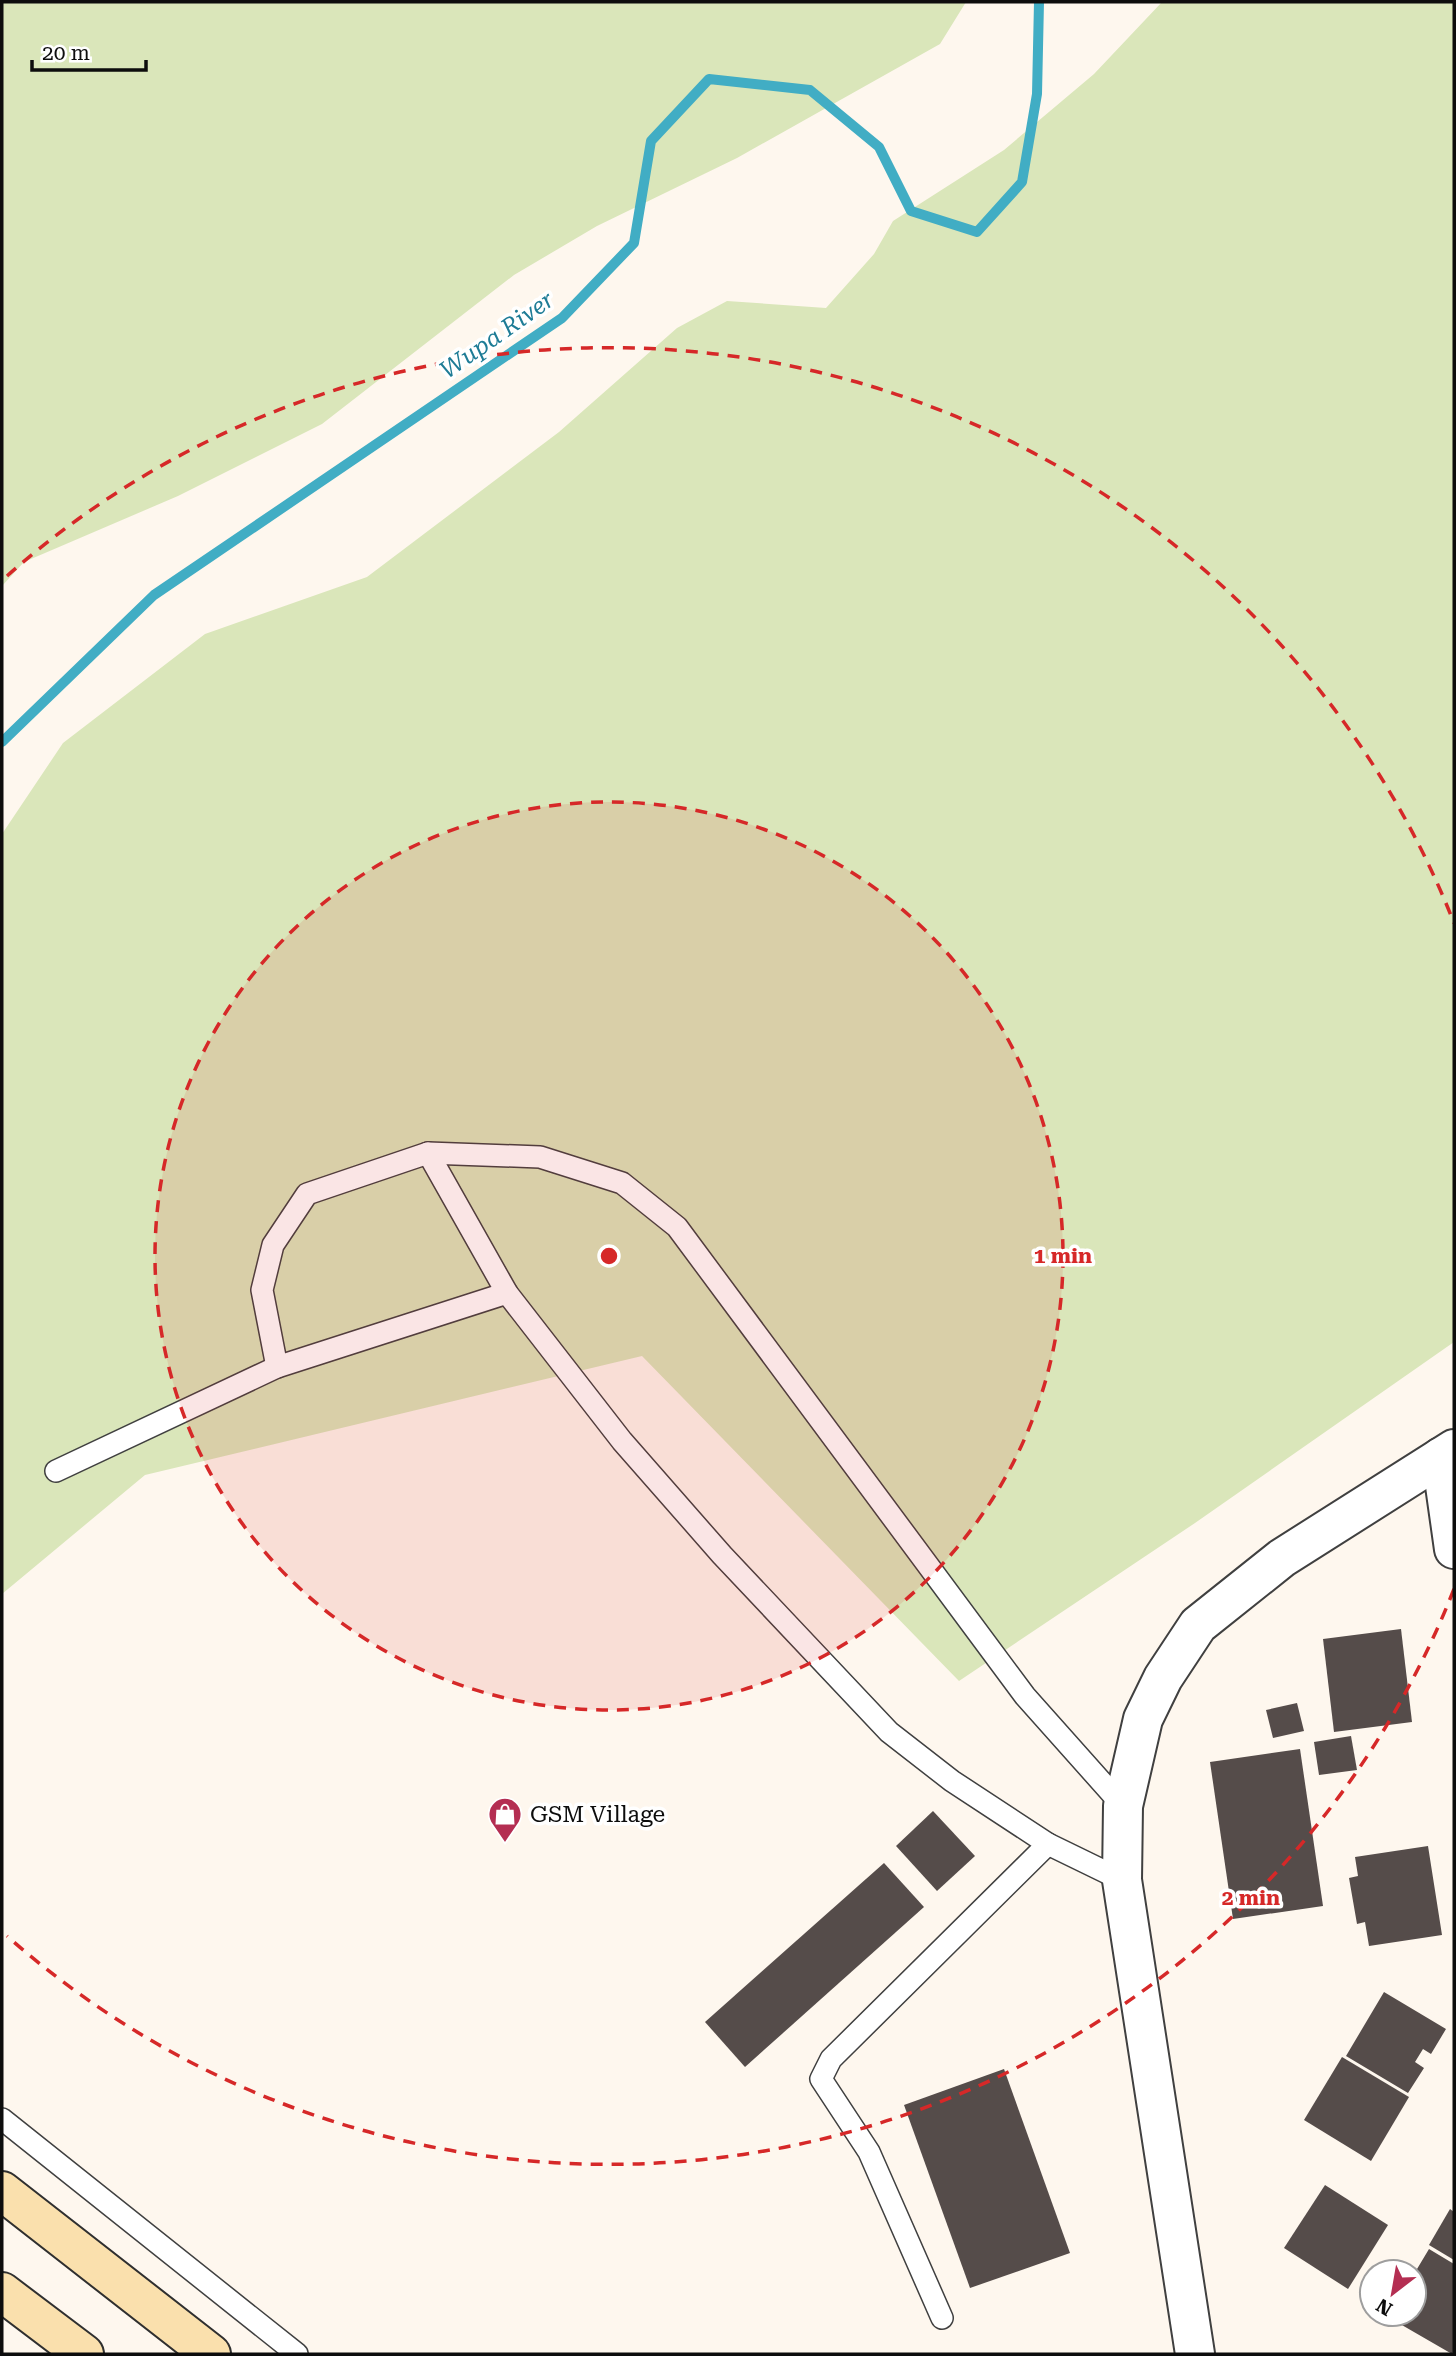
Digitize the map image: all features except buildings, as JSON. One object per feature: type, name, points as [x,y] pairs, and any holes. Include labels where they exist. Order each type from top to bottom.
[{"type":"main road","points":[[2,2191],[211,2354]]},
{"type":"main road","points":[[2,2292],[83,2354]]},
{"type":"street","points":[[1195,2354],[1122,1880],[1123,1807],[1143,1719],[1163,1678],[1198,1625],[1282,1558],[1447,1453],[1454,1549]]},
{"type":"lane","points":[[428,1153],[507,1293],[622,1441],[722,1555],[889,1732],[952,1781],[1048,1844],[1122,1880]]},
{"type":"lane","points":[[277,1367],[262,1290],[273,1245],[307,1194],[428,1153],[540,1157],[622,1183],[677,1227],[1025,1696],[1123,1807]]},
{"type":"lane","points":[[57,1471],[277,1367],[507,1293]]},
{"type":"lane","points":[[942,2318],[869,2152],[821,2079],[831,2059],[1048,1844]]},
{"type":"lane","points":[[2,2119],[297,2354]]},
{"type":"green space","points":[[2,2],[966,2],[940,44],[737,158],[597,226],[514,275],[322,424],[178,496],[24,562],[2,586]]},
{"type":"green space","points":[[1162,2],[1454,2],[1454,1342],[1195,1523],[959,1681],[642,1356],[145,1475],[2,1594],[2,834],[63,743],[205,634],[367,577],[559,432],[677,328],[727,301],[826,308],[874,254],[893,221],[1004,150],[1094,74]]},
{"type":"waterway","name":"Wupa River","points":[[2,742],[154,595],[562,318],[634,243],[651,141],[709,79],[810,90],[879,147],[911,211],[977,232],[1022,182],[1037,94],[1039,2]]},
{"type":"place","name":"GSM Village","points":[[505,1844]]}]
